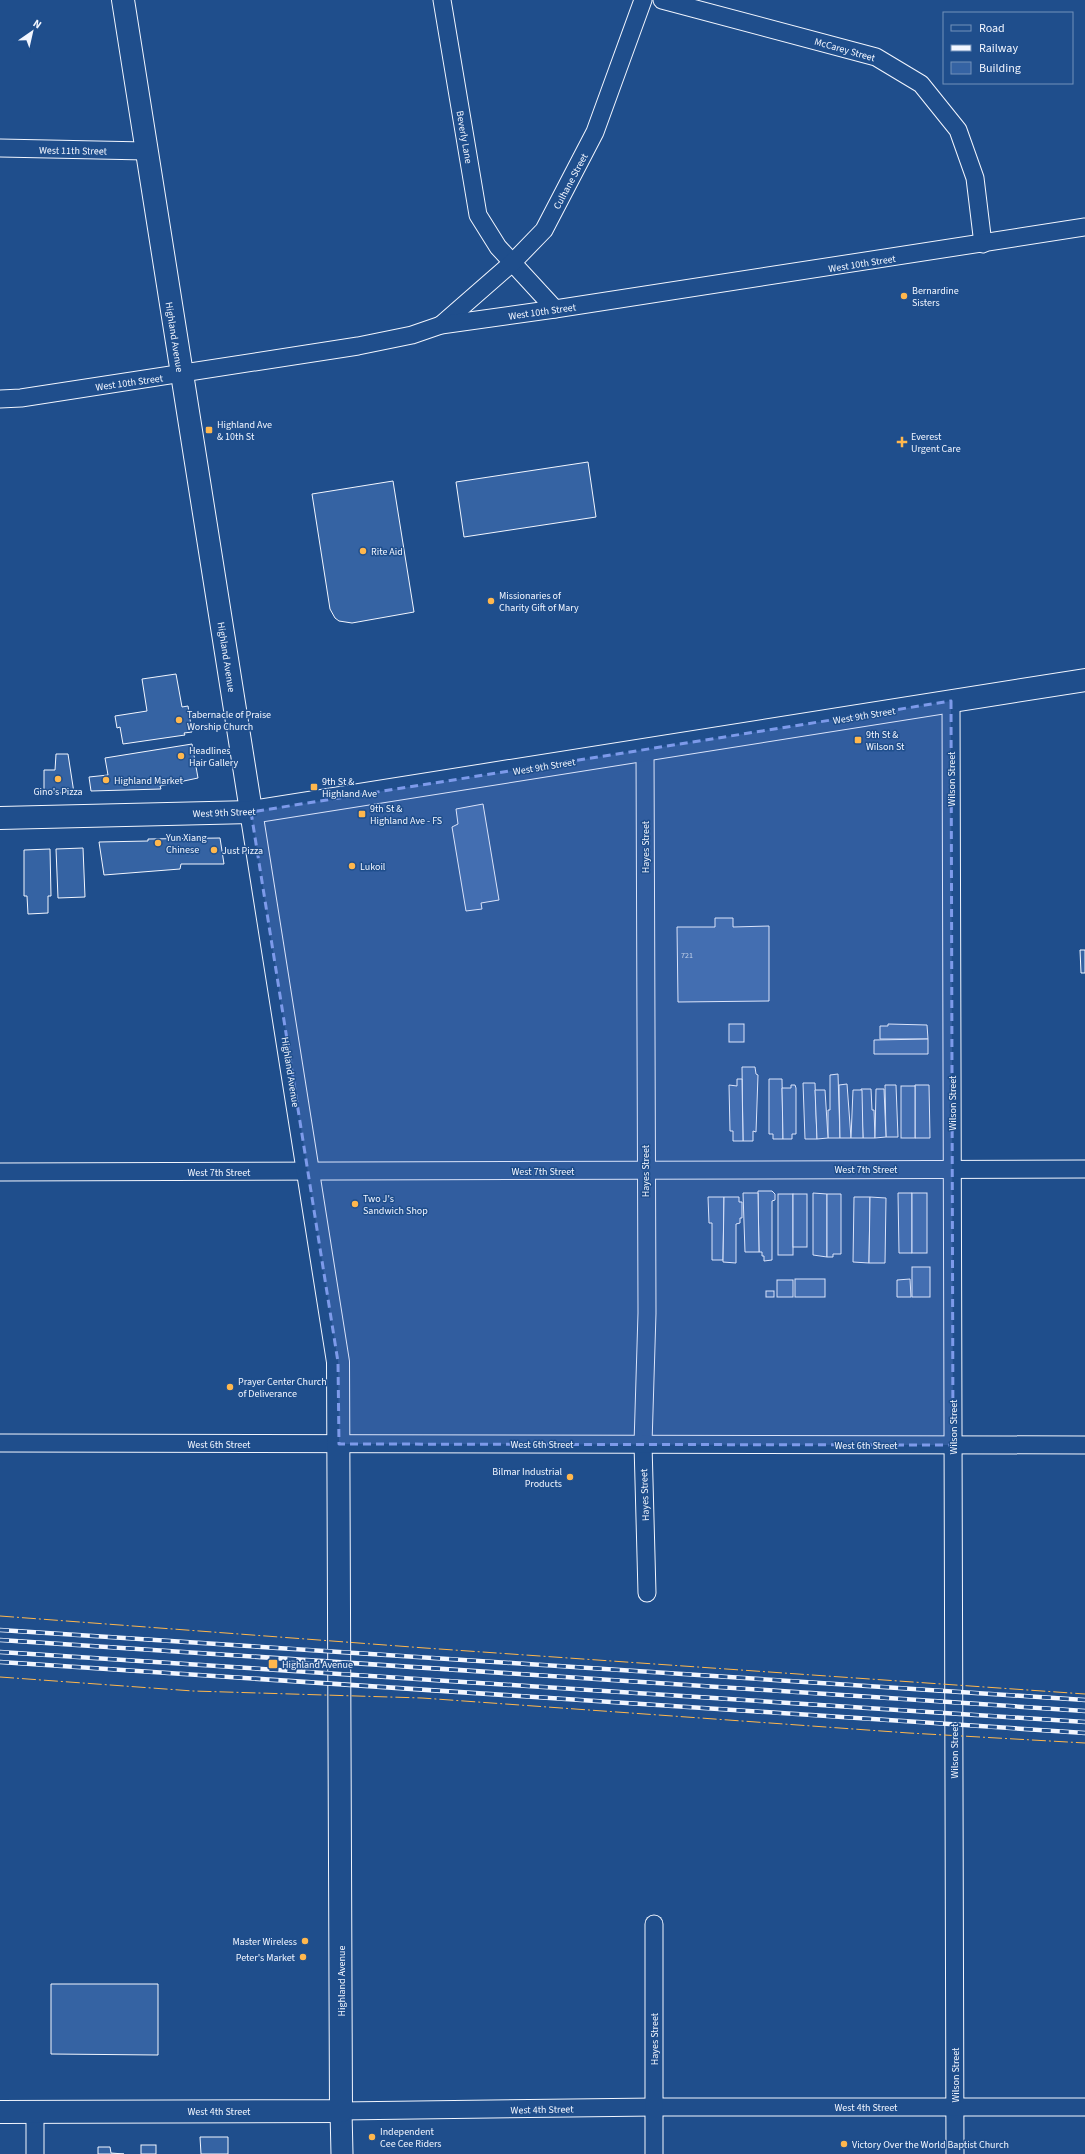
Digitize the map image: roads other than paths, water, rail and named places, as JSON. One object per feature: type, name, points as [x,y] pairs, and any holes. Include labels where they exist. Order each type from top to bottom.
[{"type":"main road","name":"Highland Avenue","points":[[123,0],[338,1362],[342,2111]]},
{"type":"main road","name":"West 9th Street","points":[[0,818],[251,812],[1085,680]]},
{"type":"main road","name":"West 4th Street","points":[[0,2112],[342,2111]]},
{"type":"street","name":"Beverly Lane","points":[[442,0],[478,215],[498,247],[555,309]]},
{"type":"street","name":"Culhane Street","points":[[441,324],[512,263],[544,230],[596,132],[643,0]]},
{"type":"street","name":"McCarey Street","points":[[662,0],[876,57],[921,84],[958,130],[975,178],[984,244]]},
{"type":"street","name":"West 11th Street","points":[[0,148],[146,151]]},
{"type":"street","name":"West 10th Street","points":[[0,399],[21,398],[370,344],[412,336],[441,324],[555,309],[984,244],[1085,227]]},
{"type":"street","name":"Wilson Street","points":[[951,701],[955,2154]]},
{"type":"street","name":"Hayes Street","points":[[645,750],[645,1170],[647,1313],[643,1444],[647,1593]]},
{"type":"street","name":"West 7th Street","points":[[0,1172],[1085,1169]]},
{"type":"street","name":"West 6th Street","points":[[0,1444],[1085,1445]]},
{"type":"street","name":"Hayes Street","points":[[654,1924],[654,2154]]},
{"type":"street","name":"West 4th Street","points":[[342,2111],[654,2108],[1085,2107]]},
{"type":"street","name":"Highland Avenue","points":[[342,2111],[342,2154]]},
{"type":"street","points":[[35,2112],[35,2154]]},
{"type":"railway","points":[[0,1630],[1085,1700]]},
{"type":"railway","points":[[0,1640],[1085,1711]]},
{"type":"railway","points":[[0,1652],[1085,1722]]},
{"type":"railway","points":[[0,1662],[1085,1733]]},
{"type":"place","name":"Bernardine Sisters","points":[[904,296]]},
{"type":"place","name":"Highland Ave & 10th St","points":[[209,430]]},
{"type":"place","name":"Everest Urgent Care","points":[[902,442]]},
{"type":"place","name":"Rite Aid","points":[[363,551]]},
{"type":"place","name":"Missionaries of Charity Gift of Mary","points":[[491,601]]},
{"type":"place","name":"Tabernacle of Praise Worship Church","points":[[179,720]]},
{"type":"place","name":"9th St & Wilson St","points":[[858,740]]},
{"type":"place","name":"Headlines Hair Gallery","points":[[181,756]]},
{"type":"place","name":"Gino's Pizza","points":[[58,779]]},
{"type":"place","name":"Highland Market","points":[[106,780]]},
{"type":"place","name":"9th St & Highland Ave","points":[[314,787]]},
{"type":"place","name":"9th St & Highland Ave - FS","points":[[362,814]]},
{"type":"place","name":"Yun Xiang Chinese","points":[[158,843]]},
{"type":"place","name":"Just Pizza","points":[[214,850]]},
{"type":"place","name":"Lukoil","points":[[352,866]]},
{"type":"place","name":"Two J's Sandwich Shop","points":[[355,1204]]},
{"type":"place","name":"Prayer Center Church of Deliverance","points":[[230,1387]]},
{"type":"place","name":"Bilmar Industrial Products","points":[[570,1477]]},
{"type":"place","name":"Highland Avenue","points":[[273,1664]]},
{"type":"place","name":"Master Wireless","points":[[305,1941]]},
{"type":"place","name":"Peter's Market","points":[[303,1957]]},
{"type":"place","name":"Independent Cee Cee Riders","points":[[372,2137]]},
{"type":"place","name":"Victory Over the World Baptist Church","points":[[844,2144]]}]
